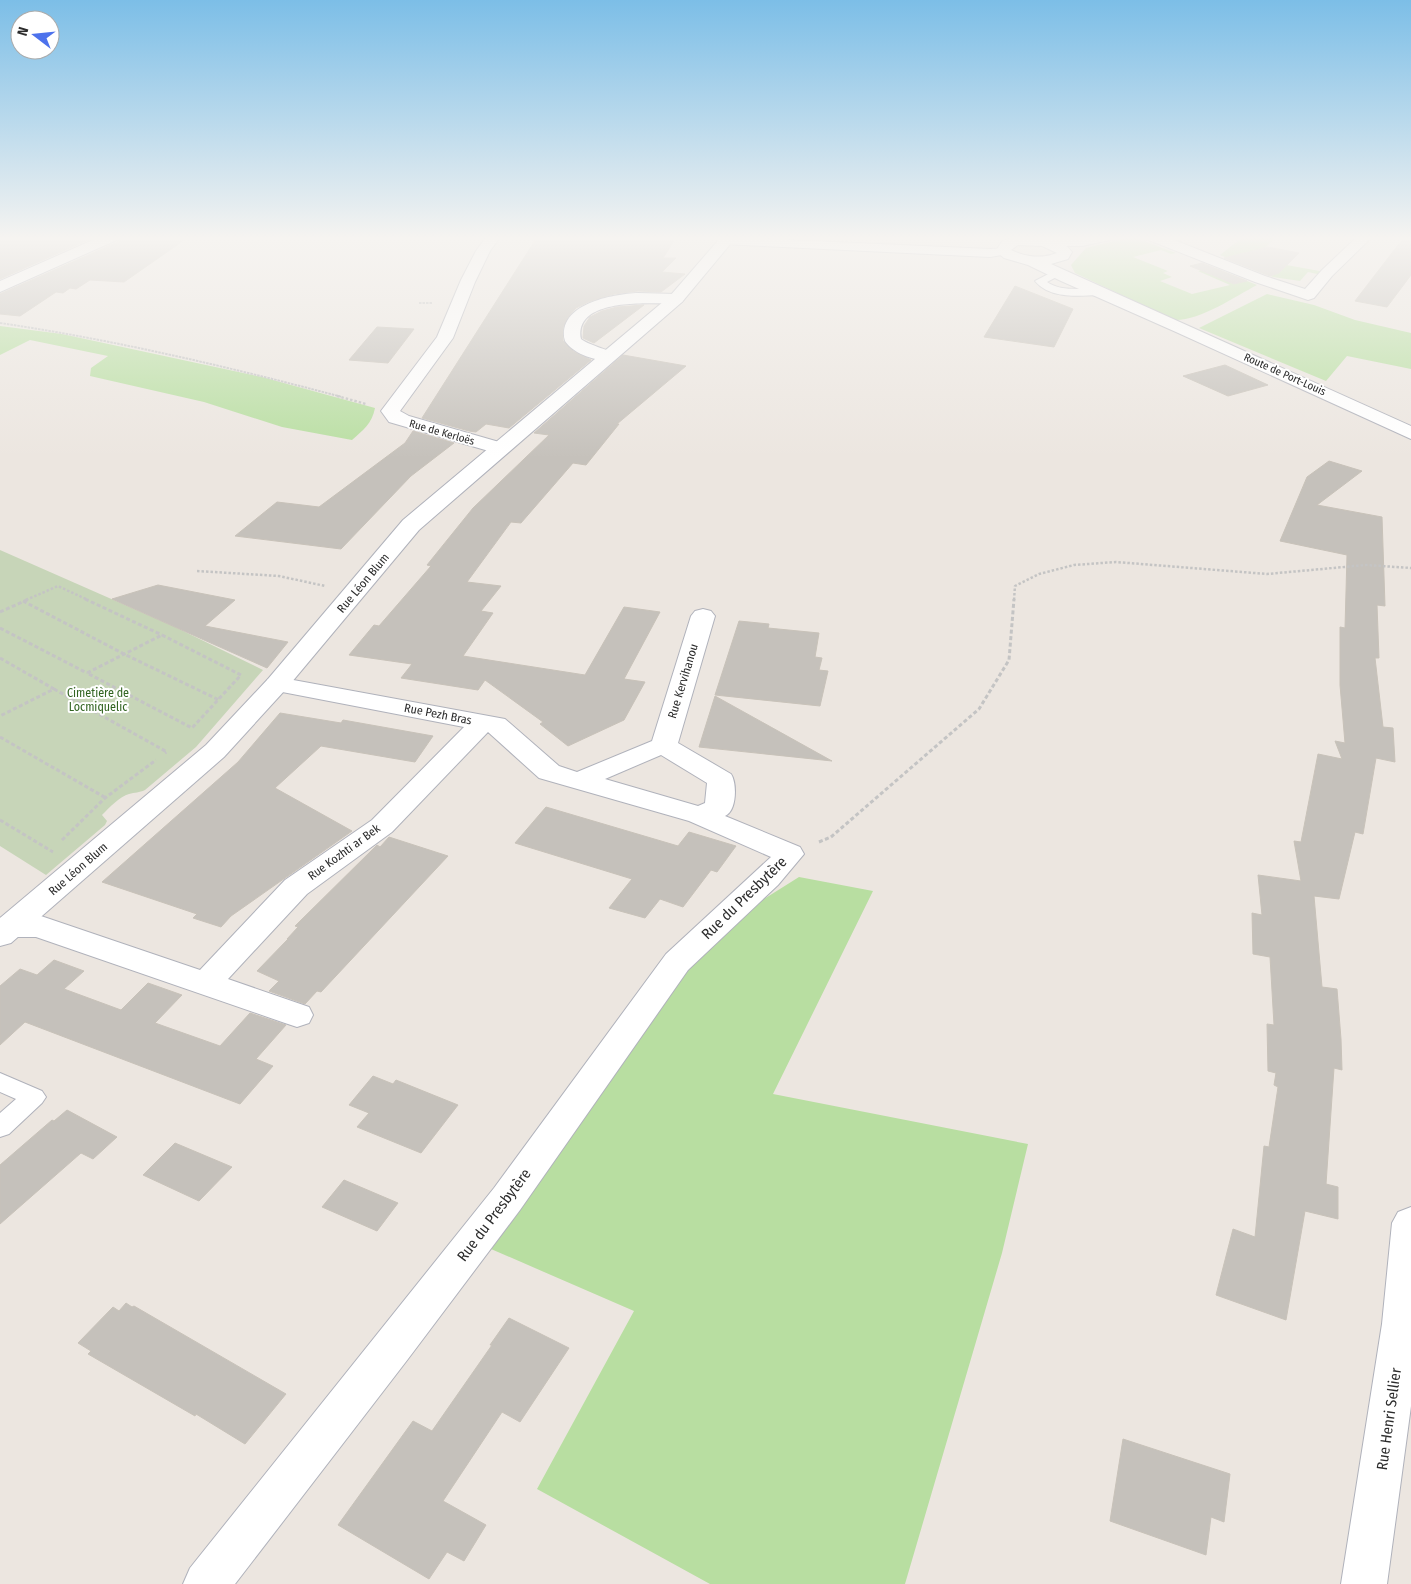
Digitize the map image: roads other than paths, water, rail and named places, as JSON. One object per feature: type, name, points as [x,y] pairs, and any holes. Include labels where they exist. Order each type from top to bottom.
[{"type":"street","name":"Rue de Kerloës","points":[[456,310],[445,338],[390,411],[396,418],[499,448]]},
{"type":"street","points":[[590,310],[574,323],[570,333],[573,342],[584,349],[608,356]]},
{"type":"street","name":"Rue Léon Blum","points":[[4,929],[215,751],[278,684],[411,525],[663,310]]},
{"type":"street","name":"Route de Port-Louis","points":[[1139,310],[1408,430]]},
{"type":"street","name":"Rue Kervihanou","points":[[664,746],[703,616]]},
{"type":"street","name":"Rue Pezh Bras","points":[[278,684],[496,724],[549,772],[699,815],[790,854]]},
{"type":"street","name":"Rue Kozhti ar Bek","points":[[206,983],[296,887],[382,826],[483,722]]},
{"type":"street","points":[[582,780],[650,750],[664,746],[721,780],[719,808],[699,815]]},
{"type":"street","name":"Rue du Presbytère","points":[[206,1584],[394,1346],[507,1199],[677,962],[768,878],[790,854]]},
{"type":"street","points":[[4,929],[38,926],[297,1015]]},
{"type":"street","name":"Rue Henri Sellier","points":[[1364,1584],[1402,1324],[1411,1223]]},
{"type":"lane","points":[[0,1082],[34,1096],[0,1127]]},
{"type":"park label","name":"Cimetière de Locmiquelic","points":[[98,700]]}]
